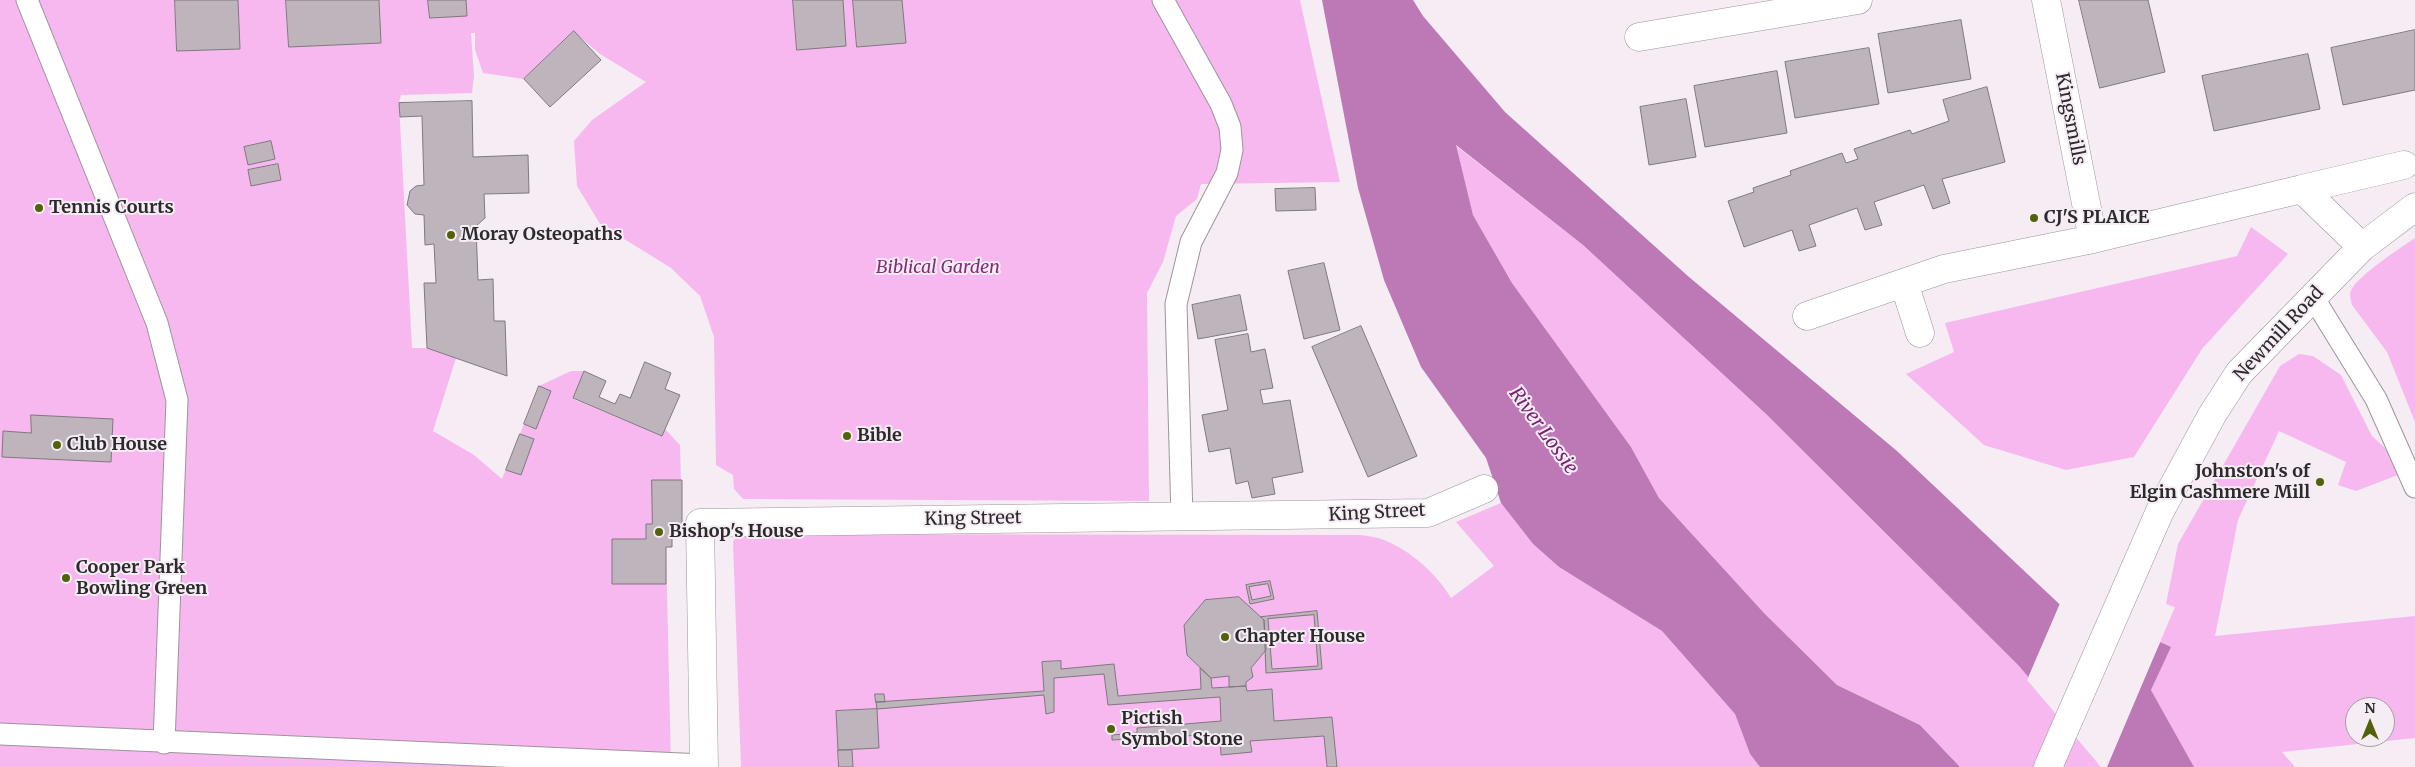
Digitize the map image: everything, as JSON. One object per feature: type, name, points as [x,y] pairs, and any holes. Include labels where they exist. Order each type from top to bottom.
[{"type":"street","points":[[1639,36],[1858,0]]},
{"type":"street","name":"Kingsmills","points":[[2046,0],[2093,239]]},
{"type":"street","points":[[1807,316],[1944,269],[2093,239],[2404,165]]},
{"type":"street","points":[[2302,189],[2362,248]]},
{"type":"street","name":"Newmill Road","points":[[2048,767],[2160,512],[2212,415],[2239,373],[2362,248],[2415,207]]},
{"type":"street","points":[[1904,283],[1920,333]]},
{"type":"street","name":"King Street","points":[[704,766],[700,524],[1428,513],[1484,489]]},
{"type":"lane","points":[[27,0],[157,323],[177,400],[164,743]]},
{"type":"lane","points":[[1163,0],[1221,104],[1230,128],[1232,150],[1228,173],[1191,242],[1176,304],[1182,517]]},
{"type":"lane","points":[[2313,297],[2376,399],[2415,487]]},
{"type":"lane","points":[[0,734],[164,743],[704,766]]},
{"type":"green space","name":"Biblical Garden","points":[[0,0],[1300,0],[1340,182],[1201,184],[1197,199],[1176,216],[1163,262],[1147,293],[1149,501],[743,499],[734,489],[733,475],[716,465],[714,337],[700,296],[671,268],[600,224],[577,186],[574,141],[592,120],[646,82],[600,54],[574,32],[524,79],[483,73],[475,50],[475,33],[471,33],[474,76],[472,93],[401,95],[399,103],[412,348],[427,348],[456,358],[433,431],[474,455],[502,479],[539,386],[571,371],[584,371],[573,399],[662,436],[665,429],[680,445],[682,525],[672,525],[672,547],[666,547],[671,767],[0,767]]},
{"type":"green space","points":[[1455,145],[1583,245],[1766,414],[2019,666],[2104,767],[1960,767],[1920,725],[1837,685],[1764,613],[1659,498],[1631,447],[1512,283],[1473,215]]},
{"type":"green space","points":[[2251,227],[2288,254],[2202,349],[2134,457],[2066,470],[1984,445],[1906,374],[1954,352],[1945,323],[2237,256]]},
{"type":"green space","points":[[2415,238],[2415,422],[2387,352],[2352,305],[2350,294],[2356,284],[2380,262]]},
{"type":"green space","points":[[2299,354],[2313,356],[2341,375],[2372,436],[2385,448],[2398,475],[2356,491],[2338,485],[2346,462],[2279,431],[2238,520],[2215,636],[2415,616],[2415,738],[2395,740],[2395,697],[2345,697],[2345,745],[2282,752],[2295,767],[2194,767],[2151,690],[2170,648],[2160,642],[2175,607],[2166,604],[2178,544],[2280,366]]},
{"type":"green space","points":[[1501,503],[1533,544],[1559,567],[1662,631],[1735,714],[1750,754],[1760,767],[741,767],[733,541],[740,534],[1360,535],[1384,540],[1413,556],[1431,572],[1451,598],[1494,566],[1456,522]]},
{"type":"water","name":"River Lossie","points":[[1322,0],[1413,0],[1423,16],[1505,112],[1689,277],[1897,451],[2142,682],[2160,642],[2171,647],[2151,690],[2194,767],[2104,767],[2019,666],[1766,414],[1583,245],[1456,145],[1473,215],[1512,283],[1631,447],[1659,498],[1764,613],[1837,685],[1920,725],[1960,767],[1760,767],[1750,754],[1735,714],[1662,631],[1559,567],[1533,544],[1501,503],[1486,458],[1421,367],[1384,280],[1358,188]]},
{"type":"pier","points":[[2061,601],[2142,678],[2158,641],[2161,640],[2107,767],[2101,767],[2027,680]]},
{"type":"building","points":[[175,0],[238,0],[240,49],[177,51]]},
{"type":"building","points":[[286,0],[379,0],[381,43],[289,47]]},
{"type":"building","points":[[428,0],[466,0],[467,16],[430,18]]},
{"type":"building","points":[[793,0],[843,0],[846,46],[797,50]]},
{"type":"building","points":[[853,0],[902,0],[906,43],[857,47]]},
{"type":"building","points":[[2079,0],[2148,0],[2165,72],[2100,88]]},
{"type":"building","points":[[1961,20],[1971,79],[1888,93],[1878,34]]},
{"type":"building","points":[[2415,30],[2415,90],[2343,105],[2331,48]]},
{"type":"building","points":[[574,31],[601,60],[550,107],[524,79]]},
{"type":"building","points":[[1869,48],[1879,104],[1795,118],[1785,62]]},
{"type":"building","points":[[2308,54],[2320,109],[2214,131],[2202,76]]},
{"type":"building","points":[[1777,71],[1787,133],[1705,147],[1694,86]]},
{"type":"building","points":[[1987,87],[2005,162],[1942,179],[1950,203],[1933,209],[1924,185],[1874,202],[1882,225],[1865,230],[1857,208],[1809,225],[1816,246],[1799,251],[1792,230],[1744,247],[1728,201],[1754,192],[1753,188],[1791,175],[1790,171],[1842,153],[1846,163],[1858,159],[1854,149],[1910,130],[1912,134],[1949,121],[1943,100]]},
{"type":"building","points":[[1686,99],[1696,157],[1649,165],[1640,107]]},
{"type":"building","name":"Moray Osteopaths","points":[[472,101],[473,157],[528,155],[529,193],[484,194],[485,218],[476,226],[478,280],[493,279],[494,321],[505,321],[507,376],[427,348],[424,283],[436,283],[434,244],[425,245],[424,215],[415,214],[407,205],[410,191],[416,186],[424,185],[422,116],[400,117],[399,103]]},
{"type":"building","points":[[271,141],[275,159],[248,165],[244,147]]},
{"type":"building","points":[[278,164],[281,180],[251,186],[248,170]]},
{"type":"building","points":[[1315,188],[1316,210],[1276,211],[1275,189]]},
{"type":"building","points":[[1324,263],[1340,330],[1304,339],[1288,271]]},
{"type":"building","points":[[1240,295],[1247,330],[1198,339],[1192,305]]},
{"type":"building","points":[[1361,326],[1417,456],[1368,477],[1312,347]]},
{"type":"building","points":[[1248,334],[1251,352],[1265,349],[1273,388],[1260,390],[1263,404],[1290,400],[1303,472],[1272,478],[1275,494],[1252,498],[1248,481],[1236,484],[1230,448],[1209,452],[1202,415],[1228,410],[1215,340]]},
{"type":"building","points":[[645,362],[671,373],[665,389],[680,395],[662,436],[573,398],[584,371],[606,381],[599,397],[615,404],[620,394],[630,398]]},
{"type":"building","points":[[539,386],[551,391],[536,429],[524,424]]},
{"type":"building","name":"Club House","points":[[31,415],[113,419],[111,462],[2,457],[3,431],[31,433]]},
{"type":"building","points":[[520,434],[534,439],[521,475],[506,470]]},
{"type":"building","name":"Bishop's House","points":[[652,480],[682,480],[682,525],[672,525],[672,547],[666,547],[666,584],[612,584],[612,539],[646,539],[646,524],[652,524]]},
{"type":"building","points":[[1270,581],[1274,599],[1250,604],[1246,585]],"holes":[[[1268,584],[1271,596],[1252,600],[1249,587]]]},
{"type":"building","name":"Chapter House","points":[[1239,597],[1264,620],[1266,650],[1251,668],[1253,677],[1246,682],[1246,686],[1229,687],[1229,676],[1211,678],[1187,655],[1184,625],[1205,600]]},
{"type":"building","points":[[1317,611],[1322,669],[1266,673],[1264,620],[1261,617]],"holes":[[[1314,615],[1318,666],[1272,669],[1268,619]]]},
{"type":"building","points":[[1061,661],[1061,669],[1114,664],[1118,696],[1201,689],[1200,668],[1211,678],[1212,688],[1246,686],[1247,691],[1272,689],[1274,721],[1332,717],[1337,767],[1327,767],[1324,736],[1250,741],[1252,752],[1221,755],[1220,734],[1112,740],[1112,735],[1137,733],[1137,728],[1221,721],[1220,697],[1108,705],[1104,674],[1054,678],[1054,712],[1046,714],[1044,695],[877,709],[876,702],[1044,691],[1042,662]]},
{"type":"building","points":[[875,694],[884,694],[885,702],[876,702]]},
{"type":"building","points":[[877,709],[879,748],[838,750],[836,711]]},
{"type":"building","points":[[838,750],[852,750],[853,767],[839,767]]},
{"type":"place","name":"Tennis Courts","points":[[39,208]]},
{"type":"place","name":"CJ'S PLAICE","points":[[2034,218]]},
{"type":"place","name":"Moray Osteopaths","points":[[451,235]]},
{"type":"place","name":"Bible","points":[[847,436]]},
{"type":"place","name":"Club House","points":[[57,445]]},
{"type":"place","name":"Johnston's of Elgin Cashmere Mill","points":[[2320,482]]},
{"type":"place","name":"Bishop's House","points":[[659,532]]},
{"type":"place","name":"Cooper Park Bowling Green","points":[[66,578]]},
{"type":"place","name":"Chapter House","points":[[1225,637]]},
{"type":"place","name":"Pictish Symbol Stone","points":[[1111,729]]}]
